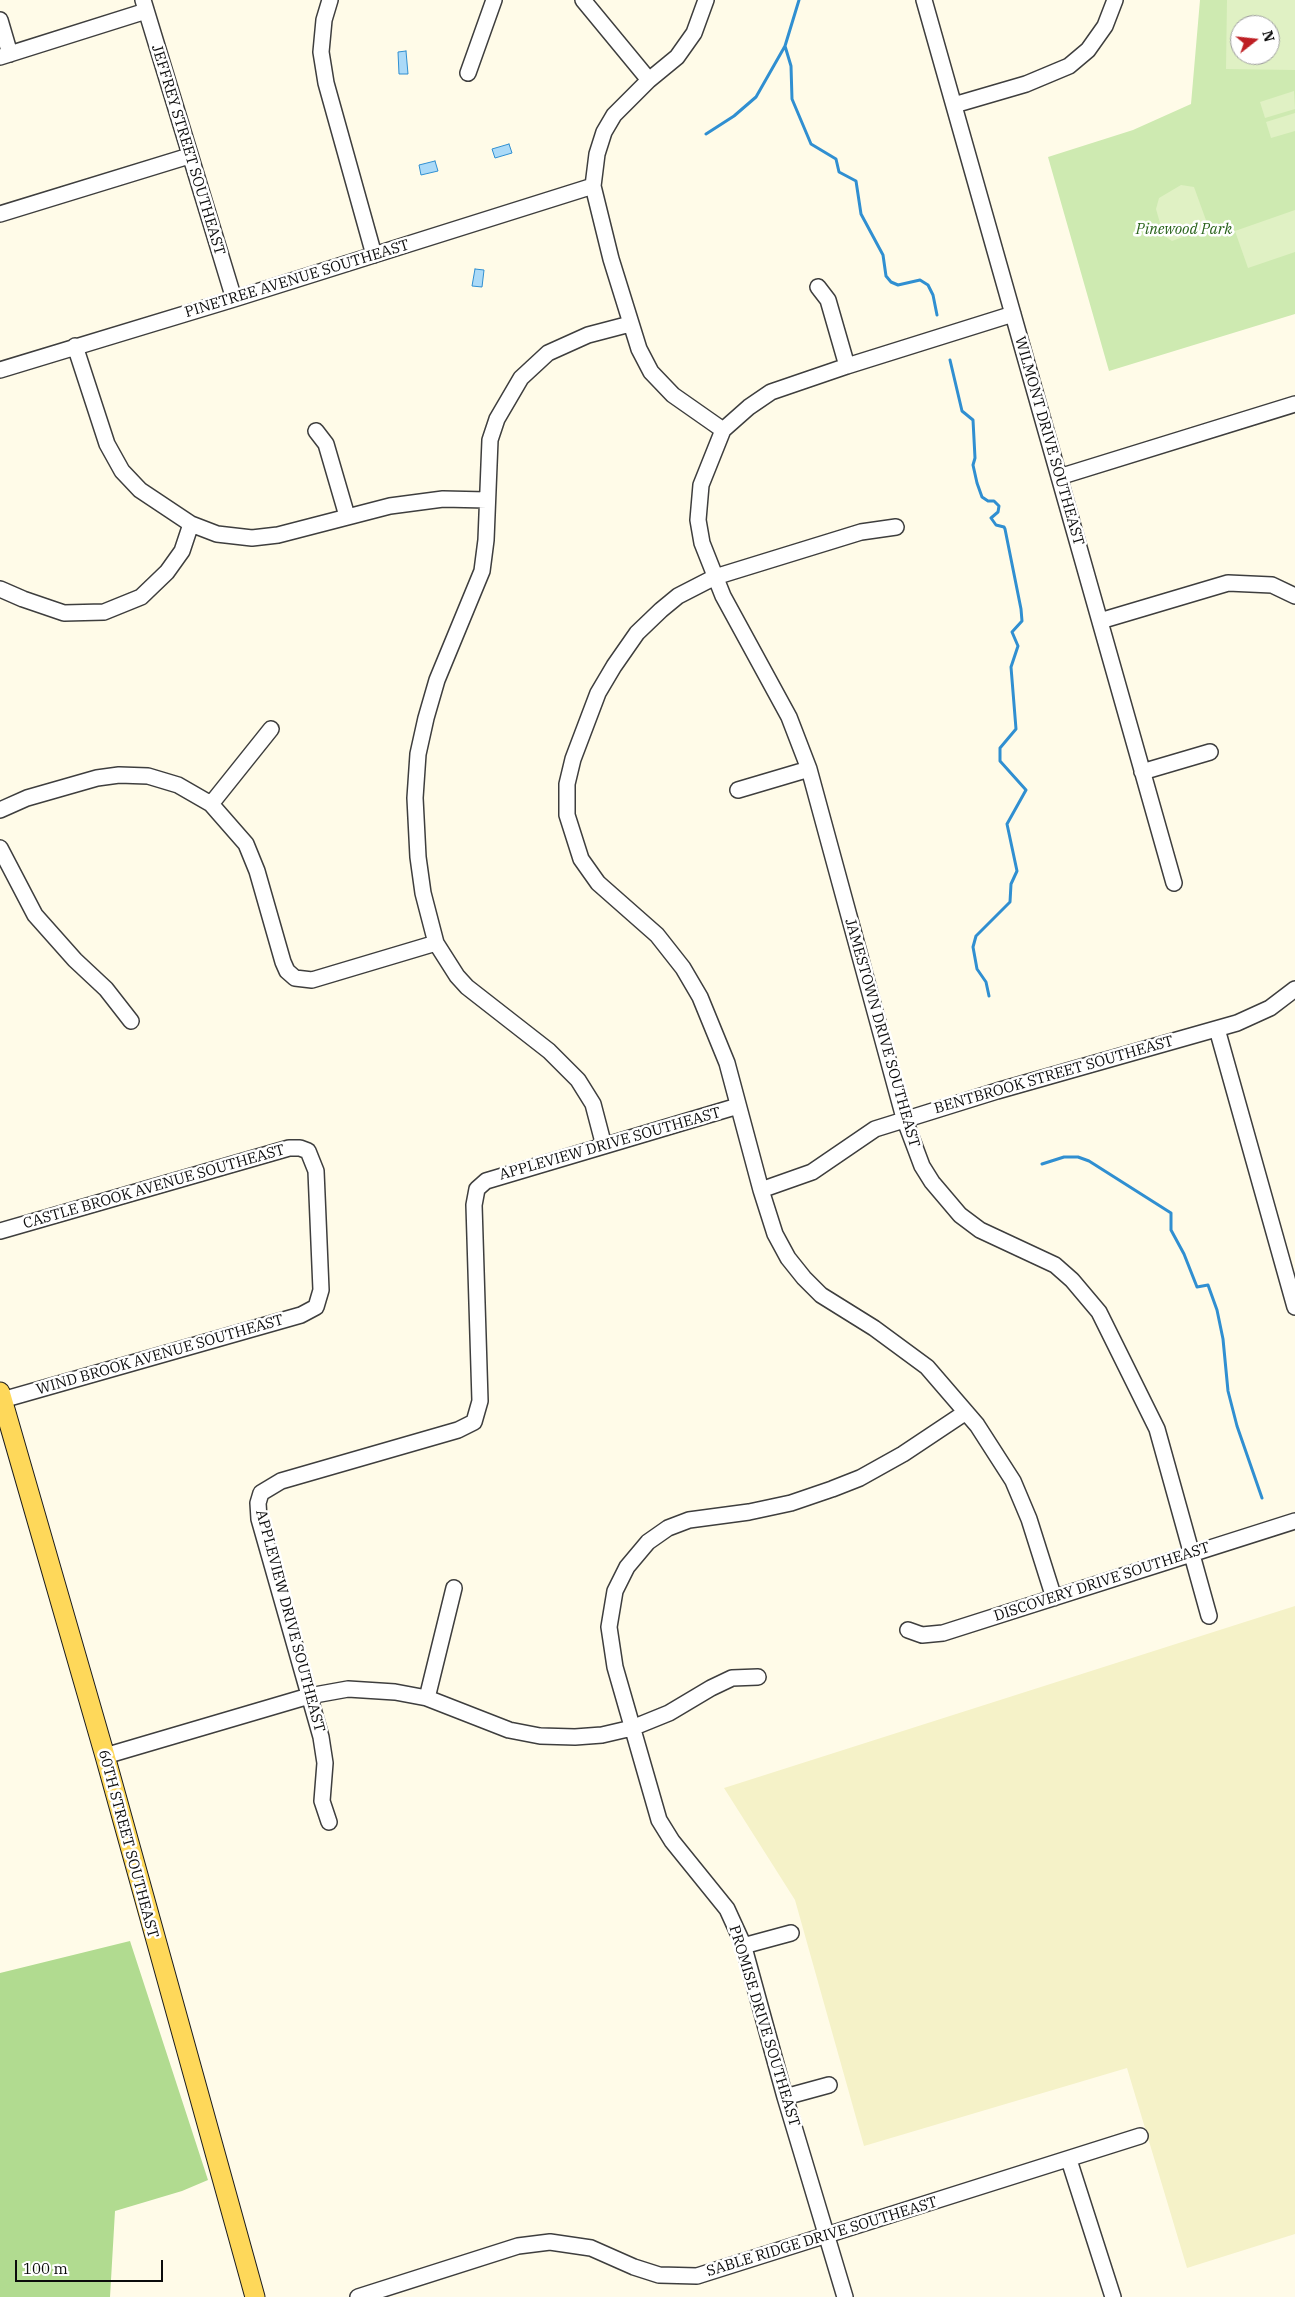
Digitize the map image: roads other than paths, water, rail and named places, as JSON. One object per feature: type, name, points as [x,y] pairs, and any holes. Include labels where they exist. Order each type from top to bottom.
[{"type":"main road","name":"60TH STREET SOUTHEAST","points":[[1,1396],[255,2297]]},
{"type":"street","points":[[330,0],[324,20],[321,52],[326,83],[374,254]]},
{"type":"street","points":[[468,73],[494,0]]},
{"type":"street","points":[[583,0],[649,80]]},
{"type":"street","points":[[706,0],[694,33],[677,57],[649,80],[614,115],[604,132],[597,154],[593,186],[630,324],[639,349],[651,372],[673,395],[723,430],[749,407],[771,392],[846,366],[1013,314]]},
{"type":"street","name":"WILMONT DRIVE SOUTHEAST","points":[[924,0],[1174,883]]},
{"type":"street","points":[[954,106],[1026,84],[1069,66],[1088,50],[1105,26],[1115,0]]},
{"type":"street","points":[[0,20],[5,55],[144,6]]},
{"type":"street","name":"JEFFREY STREET SOUTHEAST","points":[[144,6],[234,299]]},
{"type":"street","points":[[0,214],[189,156]]},
{"type":"street","name":"PINETREE AVENUE SOUTHEAST","points":[[0,370],[234,299],[593,186]]},
{"type":"street","points":[[818,287],[828,300],[846,366]]},
{"type":"street","points":[[604,1146],[593,1104],[578,1080],[549,1051],[467,987],[457,976],[436,943],[424,897],[418,857],[415,798],[418,754],[438,680],[482,571],[490,440],[496,419],[521,378],[548,353],[588,335],[630,324]]},
{"type":"street","points":[[75,346],[106,442],[122,471],[140,490],[192,524],[217,534],[252,538],[284,534],[390,506],[443,499],[487,500]]},
{"type":"street","points":[[1059,477],[1295,404]]},
{"type":"street","name":"JAMESTOWN DRIVE SOUTHEAST","points":[[723,430],[701,485],[698,520],[702,542],[722,596],[788,717],[808,769],[904,1118],[922,1166],[954,1210],[980,1230],[1055,1265],[1072,1280],[1099,1312],[1157,1429],[1209,1616]]},
{"type":"street","points":[[316,431],[326,444],[347,516]]},
{"type":"street","points":[[0,589],[64,613],[104,612],[141,597],[167,572],[182,551],[192,524]]},
{"type":"street","name":"APPLEVIEW DRIVE SOUTHEAST","points":[[329,1822],[322,1801],[324,1750],[259,1519],[258,1504],[261,1493],[280,1481],[458,1430],[474,1422],[480,1401],[474,1204],[477,1189],[486,1181],[738,1106],[718,1037],[689,977],[657,935],[598,883],[581,859],[571,830],[566,804],[568,784],[573,759],[598,694],[614,666],[637,633],[678,596],[715,577],[859,533],[896,526]]},
{"type":"street","points":[[1100,621],[1228,583],[1252,582],[1272,585],[1295,596]]},
{"type":"street","points":[[211,804],[270,729]]},
{"type":"street","points":[[1142,772],[1210,752]]},
{"type":"street","points":[[738,790],[808,769]]},
{"type":"street","points":[[0,810],[27,798],[97,778],[119,775],[148,776],[178,785],[211,804],[246,844],[257,872],[283,962],[287,971],[296,978],[312,980],[436,943]]},
{"type":"street","points":[[0,848],[35,915],[71,956],[106,989],[131,1021]]},
{"type":"street","name":"BENTBROOK STREET SOUTHEAST","points":[[761,1190],[812,1172],[875,1129],[904,1118],[1246,1020],[1270,1008],[1295,989]]},
{"type":"street","points":[[1217,1029],[1295,1307]]},
{"type":"street","points":[[738,1106],[775,1234],[788,1258],[821,1295],[874,1328],[927,1367],[966,1412],[995,1450],[1013,1481],[1028,1519],[1054,1598]]},
{"type":"street","name":"CASTLE BROOK AVENUE SOUTHEAST","points":[[0,1231],[289,1148],[300,1148],[308,1151],[316,1171],[321,1290],[316,1307]]},
{"type":"street","name":"WIND BROOK AVENUE SOUTHEAST","points":[[1,1396],[301,1315],[316,1307]]},
{"type":"street","name":"PROMISE DRIVE SOUTHEAST","points":[[845,2297],[785,2097],[743,1946],[727,1909],[672,1842],[659,1820],[615,1667],[609,1627],[615,1591],[627,1566],[648,1542],[668,1528],[689,1520],[783,1505],[832,1489],[860,1478],[903,1454],[966,1412]]},
{"type":"street","name":"DISCOVERY DRIVE SOUTHEAST","points":[[908,1630],[922,1635],[942,1633],[1295,1521]]},
{"type":"street","points":[[427,1698],[454,1588]]},
{"type":"street","points":[[104,1756],[309,1696],[348,1689],[371,1689],[427,1698],[509,1730],[540,1736],[602,1736],[632,1728],[670,1713],[732,1678],[758,1677]]},
{"type":"street","points":[[743,1946],[791,1932]]},
{"type":"street","points":[[785,2097],[829,2084]]},
{"type":"street","name":"SABLE RIDGE DRIVE SOUTHEAST","points":[[358,2297],[518,2246],[536,2243],[579,2245],[605,2253],[646,2272],[685,2277],[719,2270],[1140,2136]]},
{"type":"street","points":[[1069,2160],[1113,2297]]},
{"type":"water","points":[[406,51],[408,74],[399,74],[398,52]]},
{"type":"water","points":[[509,144],[512,153],[495,158],[492,149]]},
{"type":"water","points":[[435,161],[438,171],[421,175],[419,165]]},
{"type":"water","points":[[475,269],[484,270],[482,287],[472,286]]},
{"type":"waterway","points":[[706,134],[734,116],[756,97],[785,46],[799,0]]},
{"type":"waterway","points":[[785,46],[791,66],[792,99],[811,144],[836,159],[839,172],[856,181],[861,214],[883,255],[886,276],[891,282],[898,285],[920,280],[928,285],[933,295],[937,315]]},
{"type":"waterway","points":[[950,360],[962,411],[973,420],[975,458],[973,465],[977,483],[982,497],[988,501],[994,501],[999,506],[998,512],[991,518],[996,525],[1005,529],[1022,621],[1012,632],[1018,646],[1011,667],[1016,729],[1000,748],[1000,761],[1026,790],[1007,824],[1017,871],[1011,884],[1010,902],[976,936],[973,947],[977,969],[986,982],[989,996]]},
{"type":"waterway","points":[[1042,1164],[1064,1157],[1078,1157],[1089,1161],[1171,1213],[1171,1230],[1184,1254],[1197,1287],[1208,1285],[1217,1310],[1223,1339],[1228,1391],[1237,1426],[1262,1498]]},
{"type":"park label","name":"Pinewood Park","points":[[1184,230]]}]
